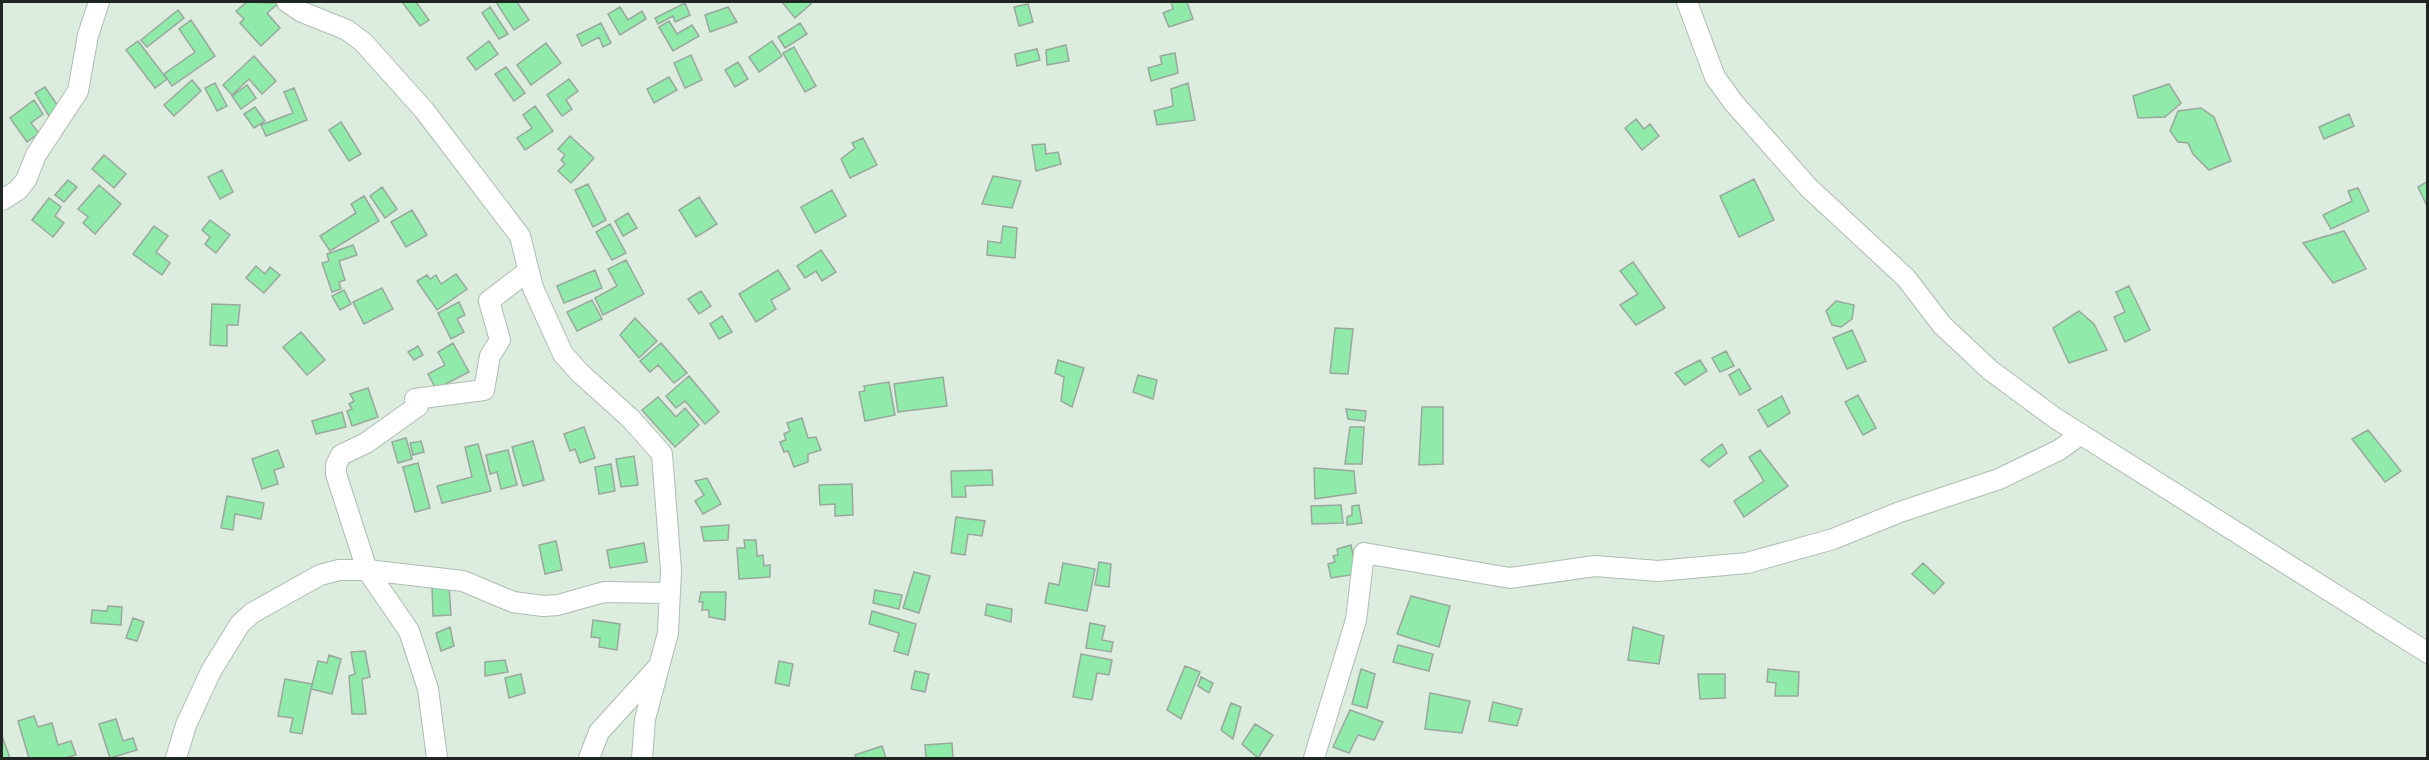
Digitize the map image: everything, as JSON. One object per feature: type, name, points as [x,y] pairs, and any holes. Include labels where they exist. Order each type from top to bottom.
[{"type":"street","points":[[2,200],[18,190],[26,180],[36,155],[78,91],[88,34],[99,2]]},
{"type":"street","points":[[287,2],[302,12],[347,30],[363,42],[424,110],[520,236],[528,271],[564,354],[580,374],[632,419],[662,454],[671,570],[668,593],[668,633],[645,718],[642,759]]},
{"type":"street","points":[[1687,2],[1715,77],[1733,102],[1809,188],[1906,278],[1942,325],[1966,349],[1990,370],[2081,434],[2427,653]]},
{"type":"street","points":[[437,759],[428,689],[409,631],[367,570],[336,474],[336,465],[341,455],[366,443],[418,406],[415,399],[484,390],[490,356],[500,340],[489,301],[528,271]]},
{"type":"street","points":[[1314,759],[1356,620],[1364,553],[1510,578],[1595,566],[1658,571],[1747,563],[1833,539],[1900,512],[1999,479],[2059,450],[2081,434]]},
{"type":"street","points":[[176,759],[186,725],[211,671],[240,624],[252,614],[320,574],[339,570],[367,570],[463,581],[513,602],[543,606],[558,605],[604,592],[668,593]]},
{"type":"street","points":[[589,759],[599,732],[662,662]]},
{"type":"building","points":[[247,2],[279,3],[267,13],[280,28],[261,46],[240,23],[244,19],[236,11]]},
{"type":"building","points":[[402,2],[416,2],[429,20],[420,26]]},
{"type":"building","points":[[496,2],[517,2],[529,20],[514,30]]},
{"type":"building","points":[[782,2],[809,2],[811,4],[795,18]]},
{"type":"building","points":[[1171,2],[1187,2],[1193,19],[1169,27],[1163,13],[1173,9]]},
{"type":"building","points":[[685,3],[690,15],[675,22],[673,16],[658,24],[655,18]]},
{"type":"building","points":[[1028,4],[1033,22],[1019,26],[1014,7]]},
{"type":"building","points":[[490,7],[508,34],[499,39],[482,13]]},
{"type":"building","points":[[620,7],[628,20],[642,11],[646,19],[620,35],[608,14]]},
{"type":"building","points":[[728,7],[737,22],[710,32],[705,15]]},
{"type":"building","points":[[178,10],[184,18],[147,47],[141,40]]},
{"type":"building","points":[[191,20],[215,56],[172,86],[164,74],[195,52],[179,29]]},
{"type":"building","points":[[669,21],[677,34],[692,25],[699,36],[673,51],[659,27]]},
{"type":"building","points":[[601,23],[611,43],[603,47],[599,37],[582,46],[577,35]]},
{"type":"building","points":[[800,23],[807,34],[785,48],[778,37]]},
{"type":"building","points":[[138,41],[167,79],[155,88],[126,50]]},
{"type":"building","points":[[489,41],[498,54],[476,70],[467,58]]},
{"type":"building","points":[[772,41],[782,56],[759,72],[749,57]]},
{"type":"building","points":[[546,43],[561,63],[531,85],[517,65]]},
{"type":"building","points":[[1066,45],[1069,61],[1047,65],[1046,50]]},
{"type":"building","points":[[794,47],[816,86],[805,92],[783,53]]},
{"type":"building","points":[[1037,49],[1040,60],[1017,66],[1015,54]]},
{"type":"building","points":[[1175,53],[1178,73],[1151,81],[1148,68],[1162,64],[1160,56]]},
{"type":"building","points":[[691,55],[702,80],[685,88],[674,63]]},
{"type":"building","points":[[254,56],[276,81],[262,94],[249,79],[232,95],[223,85]]},
{"type":"building","points":[[738,62],[748,79],[735,87],[725,70]]},
{"type":"building","points":[[506,67],[525,93],[514,101],[495,74]]},
{"type":"building","points":[[669,77],[677,90],[654,103],[647,89]]},
{"type":"building","points":[[569,79],[578,91],[566,100],[572,109],[562,116],[547,95]]},
{"type":"building","points":[[192,80],[201,91],[174,116],[164,105]]},
{"type":"building","points":[[215,83],[227,106],[217,111],[205,88]]},
{"type":"building","points":[[1188,83],[1195,120],[1157,125],[1154,111],[1173,106],[1171,89]]},
{"type":"building","points":[[2169,84],[2181,103],[2165,117],[2138,118],[2133,96]]},
{"type":"building","points":[[247,85],[256,98],[241,109],[232,96]]},
{"type":"building","points":[[45,87],[60,109],[49,116],[35,93]]},
{"type":"building","points":[[294,88],[307,120],[266,136],[261,125],[293,113],[284,92]]},
{"type":"building","points":[[34,100],[43,114],[31,123],[39,133],[27,142],[10,118]]},
{"type":"building","points":[[535,106],[553,131],[525,150],[517,138],[532,128],[523,115]]},
{"type":"building","points":[[255,107],[265,121],[254,128],[244,114]]},
{"type":"building","points":[[2201,108],[2214,117],[2231,161],[2209,170],[2193,154],[2188,143],[2178,142],[2170,131],[2178,111]]},
{"type":"building","points":[[2349,114],[2354,126],[2324,139],[2319,127]]},
{"type":"building","points":[[1636,119],[1644,129],[1650,124],[1659,136],[1642,150],[1625,128]]},
{"type":"building","points":[[341,122],[361,154],[349,161],[329,130]]},
{"type":"building","points":[[570,136],[594,158],[571,183],[558,171],[565,164],[561,160],[565,155],[558,149]]},
{"type":"building","points":[[863,138],[877,165],[850,178],[841,159],[855,148],[852,143]]},
{"type":"building","points":[[1045,144],[1046,154],[1058,152],[1061,164],[1036,171],[1032,145]]},
{"type":"building","points":[[104,155],[126,174],[114,188],[92,169]]},
{"type":"building","points":[[222,170],[233,192],[220,199],[208,177]]},
{"type":"building","points":[[993,176],[1021,181],[1012,208],[982,204]]},
{"type":"building","points":[[1754,179],[1774,220],[1739,237],[1720,196]]},
{"type":"building","points":[[68,180],[77,187],[64,202],[55,195]]},
{"type":"building","points":[[2428,181],[2428,208],[2418,187]]},
{"type":"building","points":[[588,184],[606,220],[593,227],[575,190]]},
{"type":"building","points":[[99,185],[121,204],[95,234],[83,223],[88,217],[78,209]]},
{"type":"building","points":[[382,187],[397,209],[385,218],[370,196]]},
{"type":"building","points":[[2358,188],[2369,211],[2331,229],[2323,215],[2352,201],[2348,191]]},
{"type":"building","points":[[832,190],[846,216],[815,233],[801,207]]},
{"type":"building","points":[[364,196],[379,221],[330,251],[320,236],[356,213],[351,204]]},
{"type":"building","points":[[699,197],[717,224],[696,237],[679,210]]},
{"type":"building","points":[[49,198],[61,207],[55,216],[64,223],[53,237],[32,220]]},
{"type":"building","points":[[412,210],[427,235],[406,247],[391,222]]},
{"type":"building","points":[[628,213],[637,228],[623,236],[615,221]]},
{"type":"building","points":[[210,220],[230,235],[216,253],[205,244],[210,237],[202,230]]},
{"type":"building","points":[[610,224],[626,253],[612,260],[596,232]]},
{"type":"building","points":[[154,226],[168,236],[156,252],[170,263],[162,275],[133,254]]},
{"type":"building","points":[[1003,226],[1017,228],[1015,258],[987,255],[988,241],[1001,243]]},
{"type":"building","points":[[2344,231],[2366,269],[2333,283],[2303,243]]},
{"type":"building","points":[[353,245],[357,255],[339,261],[345,280],[339,282],[341,289],[332,292],[322,263],[329,261],[327,254]]},
{"type":"building","points":[[821,250],[836,272],[822,281],[816,271],[805,278],[797,266]]},
{"type":"building","points":[[626,260],[644,294],[603,315],[595,298],[617,286],[608,269]]},
{"type":"building","points":[[1633,262],[1665,308],[1636,325],[1620,305],[1638,294],[1620,271]]},
{"type":"building","points":[[256,266],[265,274],[270,267],[280,275],[264,293],[246,278]]},
{"type":"building","points":[[595,270],[602,288],[564,303],[557,286]]},
{"type":"building","points":[[778,270],[790,289],[771,300],[776,309],[756,322],[739,294]]},
{"type":"building","points":[[456,274],[467,289],[437,310],[417,281],[427,275],[430,279],[436,275],[441,284]]},
{"type":"building","points":[[2129,286],[2150,330],[2125,342],[2114,317],[2125,312],[2116,292]]},
{"type":"building","points":[[382,288],[393,309],[364,324],[353,302]]},
{"type":"building","points":[[344,290],[351,304],[340,310],[332,296]]},
{"type":"building","points":[[701,291],[711,306],[699,314],[688,299]]},
{"type":"building","points":[[592,300],[602,319],[577,331],[567,312]]},
{"type":"building","points":[[1836,301],[1854,305],[1852,319],[1841,327],[1832,325],[1826,311]]},
{"type":"building","points":[[459,302],[465,315],[457,319],[464,332],[451,339],[438,313]]},
{"type":"building","points":[[212,304],[240,305],[238,325],[227,325],[227,346],[210,345]]},
{"type":"building","points":[[2079,311],[2094,324],[2107,350],[2069,363],[2053,328]]},
{"type":"building","points":[[722,316],[732,332],[719,339],[710,324]]},
{"type":"building","points":[[635,318],[657,341],[639,358],[620,335]]},
{"type":"building","points":[[1335,328],[1353,329],[1348,374],[1330,373]]},
{"type":"building","points":[[1852,330],[1866,361],[1847,369],[1833,338]]},
{"type":"building","points":[[301,332],[325,360],[307,375],[283,347]]},
{"type":"building","points":[[453,343],[469,372],[436,389],[428,374],[445,365],[438,352]]},
{"type":"building","points":[[661,343],[687,373],[674,383],[658,365],[650,372],[640,361]]},
{"type":"building","points":[[418,346],[423,355],[414,360],[408,352]]},
{"type":"building","points":[[1726,351],[1734,366],[1720,372],[1712,358]]},
{"type":"building","points":[[1058,360],[1084,368],[1072,407],[1061,401],[1064,377],[1055,373]]},
{"type":"building","points":[[1700,360],[1707,371],[1685,385],[1675,373]]},
{"type":"building","points":[[1739,369],[1751,389],[1740,395],[1729,375]]},
{"type":"building","points":[[1138,375],[1157,380],[1153,399],[1133,392]]},
{"type":"building","points":[[689,376],[719,412],[705,424],[685,401],[676,408],[666,396]]},
{"type":"building","points":[[943,377],[947,406],[898,412],[894,384]]},
{"type":"building","points":[[889,382],[895,415],[865,421],[859,392],[865,391],[864,386]]},
{"type":"building","points":[[368,388],[378,417],[352,426],[347,411],[352,409],[349,404],[354,401],[350,394]]},
{"type":"building","points":[[1858,395],[1876,428],[1863,435],[1845,402]]},
{"type":"building","points":[[1782,396],[1790,413],[1768,427],[1758,410]]},
{"type":"building","points":[[658,397],[676,417],[685,408],[699,425],[675,447],[642,410]]},
{"type":"building","points":[[1422,407],[1443,407],[1443,464],[1419,465]]},
{"type":"building","points":[[1346,409],[1366,411],[1365,421],[1348,419]]},
{"type":"building","points":[[342,412],[346,427],[316,434],[312,421]]},
{"type":"building","points":[[802,418],[808,438],[816,437],[821,450],[808,454],[808,462],[794,467],[788,451],[784,452],[780,442],[786,440],[784,434],[790,431],[787,423]]},
{"type":"building","points":[[584,427],[595,458],[580,463],[575,449],[570,451],[564,434]]},
{"type":"building","points":[[1350,427],[1364,427],[1362,464],[1345,464]]},
{"type":"building","points":[[2368,430],[2401,471],[2385,482],[2352,439]]},
{"type":"building","points":[[406,438],[412,459],[398,463],[392,442]]},
{"type":"building","points":[[421,441],[424,452],[413,455],[410,443]]},
{"type":"building","points":[[533,441],[544,480],[523,486],[512,447]]},
{"type":"building","points":[[478,444],[491,491],[442,503],[437,486],[472,477],[465,447]]},
{"type":"building","points":[[1722,444],[1727,453],[1709,467],[1701,460]]},
{"type":"building","points":[[278,450],[284,467],[274,470],[278,484],[262,489],[252,459]]},
{"type":"building","points":[[508,450],[517,485],[501,489],[497,472],[490,474],[486,455]]},
{"type":"building","points":[[1760,450],[1788,486],[1744,517],[1734,501],[1764,481],[1749,457]]},
{"type":"building","points":[[634,456],[638,485],[621,487],[616,459]]},
{"type":"building","points":[[418,463],[430,508],[415,512],[403,467]]},
{"type":"building","points":[[611,464],[615,491],[599,494],[595,467]]},
{"type":"building","points":[[1314,468],[1354,471],[1356,493],[1315,499]]},
{"type":"building","points":[[992,470],[993,485],[965,486],[966,497],[952,497],[951,471]]},
{"type":"building","points":[[707,478],[721,504],[703,514],[695,501],[704,495],[695,481]]},
{"type":"building","points":[[852,484],[853,515],[835,516],[835,504],[820,505],[819,485]]},
{"type":"building","points":[[227,496],[264,503],[261,519],[235,514],[233,530],[221,528]]},
{"type":"building","points":[[1341,505],[1343,523],[1312,524],[1311,506]]},
{"type":"building","points":[[1359,505],[1362,523],[1347,525],[1347,517],[1352,515],[1352,506]]},
{"type":"building","points":[[956,517],[985,521],[982,536],[968,534],[965,555],[951,553]]},
{"type":"building","points":[[729,525],[728,540],[704,541],[701,527]]},
{"type":"building","points":[[744,540],[756,540],[757,556],[763,555],[764,566],[770,565],[770,577],[739,579],[737,548],[745,548]]},
{"type":"building","points":[[556,541],[562,570],[545,574],[539,545]]},
{"type":"building","points":[[644,543],[647,562],[610,568],[607,550]]},
{"type":"building","points":[[1351,545],[1357,574],[1331,578],[1328,564],[1335,562],[1333,556],[1338,555],[1337,549]]},
{"type":"building","points":[[1099,562],[1111,564],[1109,587],[1095,585]]},
{"type":"building","points":[[1063,563],[1095,569],[1087,611],[1045,603],[1049,583],[1059,585]]},
{"type":"building","points":[[1923,563],[1944,583],[1934,594],[1912,574]]},
{"type":"building","points":[[914,572],[930,576],[919,613],[903,608]]},
{"type":"building","points":[[449,586],[451,615],[433,616],[432,587]]},
{"type":"building","points":[[875,590],[902,595],[899,609],[873,603]]},
{"type":"building","points":[[701,592],[726,592],[725,620],[709,617],[709,610],[702,610],[703,602],[699,602]]},
{"type":"building","points":[[1411,596],[1450,606],[1439,647],[1397,634]]},
{"type":"building","points":[[987,604],[1012,609],[1011,622],[985,615]]},
{"type":"building","points":[[108,606],[122,607],[121,625],[91,623],[92,610],[107,611]]},
{"type":"building","points":[[872,611],[916,624],[908,655],[894,651],[899,633],[869,624]]},
{"type":"building","points":[[133,618],[144,622],[137,641],[126,638]]},
{"type":"building","points":[[593,620],[620,624],[617,650],[599,647],[600,638],[591,637]]},
{"type":"building","points":[[1090,623],[1105,626],[1102,640],[1113,642],[1111,652],[1086,648]]},
{"type":"building","points":[[450,627],[454,646],[441,651],[436,633]]},
{"type":"building","points":[[1633,627],[1664,636],[1659,664],[1628,660]]},
{"type":"building","points":[[1398,645],[1433,654],[1429,671],[1393,662]]},
{"type":"building","points":[[365,651],[370,677],[362,679],[366,714],[352,714],[349,676],[355,674],[351,652]]},
{"type":"building","points":[[1081,654],[1112,660],[1109,675],[1097,673],[1092,700],[1073,697]]},
{"type":"building","points":[[329,655],[341,659],[332,694],[311,689],[318,661],[327,663]]},
{"type":"building","points":[[505,660],[508,672],[485,676],[485,662]]},
{"type":"building","points":[[779,661],[793,664],[789,686],[775,683]]},
{"type":"building","points":[[1185,666],[1200,672],[1181,719],[1167,710]]},
{"type":"building","points":[[1361,669],[1375,674],[1367,708],[1352,704]]},
{"type":"building","points":[[1768,669],[1799,672],[1798,696],[1775,696],[1776,683],[1767,682]]},
{"type":"building","points":[[915,671],[929,674],[925,692],[911,689]]},
{"type":"building","points":[[521,674],[525,693],[509,698],[505,678]]},
{"type":"building","points":[[1698,674],[1725,674],[1725,698],[1700,699]]},
{"type":"building","points":[[1201,677],[1213,683],[1209,693],[1198,686]]},
{"type":"building","points":[[285,679],[312,684],[302,734],[290,732],[293,718],[278,716]]},
{"type":"building","points":[[1430,693],[1470,701],[1462,733],[1425,729]]},
{"type":"building","points":[[1493,702],[1522,709],[1517,726],[1489,721]]},
{"type":"building","points":[[1231,703],[1241,707],[1233,739],[1221,730]]},
{"type":"building","points":[[1350,710],[1383,722],[1374,740],[1358,735],[1349,753],[1333,747]]},
{"type":"building","points":[[34,716],[38,727],[52,723],[58,745],[71,741],[76,755],[65,758],[29,758],[18,721]]},
{"type":"building","points":[[116,719],[123,741],[133,738],[137,750],[110,758],[99,724]]},
{"type":"building","points":[[1255,724],[1273,735],[1258,758],[1242,744]]},
{"type":"building","points":[[2,736],[10,758],[2,758]]},
{"type":"building","points":[[952,743],[953,758],[926,758],[925,745]]},
{"type":"building","points":[[882,746],[886,758],[856,758],[855,755]]}]
